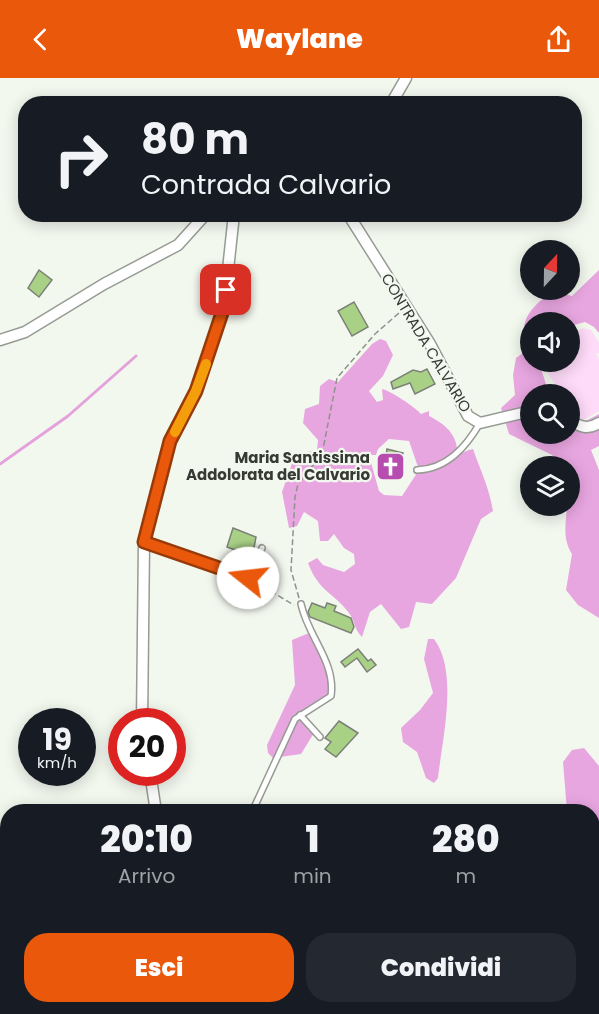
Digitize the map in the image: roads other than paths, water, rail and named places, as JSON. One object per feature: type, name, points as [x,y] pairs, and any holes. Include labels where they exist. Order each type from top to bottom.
[{"type":"street","points":[[396,96],[406,78]]},
{"type":"street","points":[[0,340],[25,332],[104,284],[178,245],[199,222]]},
{"type":"street","points":[[142,708],[144,542],[170,441],[196,391],[224,307],[233,222]]},
{"type":"street","name":"CONTRADA CALVARIO","points":[[353,222],[430,344],[468,416],[480,423],[520,414]]},
{"type":"street","points":[[580,427],[593,427],[599,423]]},
{"type":"street","points":[[152,786],[155,804]]},
{"type":"lane","points":[[417,470],[430,470],[453,457],[471,438],[480,423]]},
{"type":"lane","points":[[144,542],[248,578],[262,548]]},
{"type":"lane","points":[[256,804],[295,719],[331,696],[333,682],[330,669],[304,619],[301,604]]},
{"type":"lane","points":[[300,715],[320,737]]},
{"type":"waterway","points":[[0,464],[68,416],[136,356]]},
{"type":"place","name":"Maria Santissima Addolorata del Calvario","points":[[391,467]]}]
